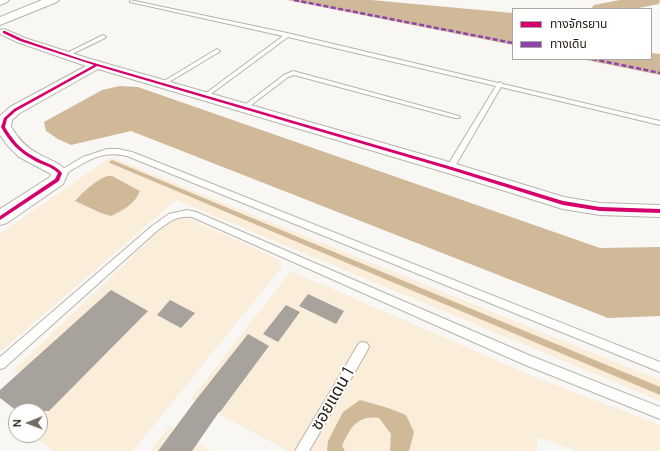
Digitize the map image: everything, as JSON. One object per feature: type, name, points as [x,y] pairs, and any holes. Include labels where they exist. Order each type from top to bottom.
[{"type":"main road","points":[[0,14],[36,0]]},
{"type":"main road","points":[[2,26],[52,0]]},
{"type":"main road","points":[[0,1],[8,1]]},
{"type":"main road","points":[[0,8],[8,1]]},
{"type":"street","points":[[2,26],[21,40],[97,65],[450,168],[563,203],[600,209],[660,211]]},
{"type":"street","points":[[0,218],[57,180],[60,173],[56,169],[23,153],[11,140],[4,126],[5,119],[16,110],[97,65]]},
{"type":"lane","points":[[132,1],[500,84],[660,123]]},
{"type":"lane","points":[[204,97],[287,35]]},
{"type":"lane","points":[[66,55],[103,37]]},
{"type":"lane","points":[[162,84],[217,51]]},
{"type":"lane","points":[[244,108],[286,76],[293,73],[457,117]]},
{"type":"lane","points":[[450,168],[500,84]]},
{"type":"lane","points":[[60,173],[97,154],[107,151],[129,154],[660,366]]},
{"type":"lane","points":[[0,364],[155,228],[169,217],[184,213],[193,214],[527,360],[660,413]]},
{"type":"lane","name":"ซอยแดน 1","points":[[302,451],[363,347]]},
{"type":"shaded area","points":[[287,0],[371,0],[512,13],[512,45]]},
{"type":"shaded area","points":[[652,53],[660,54],[660,75],[586,60],[652,60]]},
{"type":"shaded area","points":[[120,86],[138,87],[600,248],[660,247],[660,316],[608,318],[131,131],[71,145],[46,131],[44,122],[102,90]]},
{"type":"shaded area","points":[[111,157],[660,380],[660,401],[176,200],[0,352],[0,234]]},
{"type":"shaded area","points":[[107,176],[112,176],[140,191],[138,196],[128,206],[111,216],[75,201],[90,187]]},
{"type":"shaded area","points":[[185,217],[278,259],[282,267],[133,451],[53,451],[43,443],[48,443],[48,403],[39,403],[37,391],[14,370],[165,225],[176,218]]},
{"type":"shaded area","points":[[291,271],[537,378],[660,425],[660,451],[575,451],[537,437],[537,451],[288,451],[191,399]]},
{"type":"shaded area","points":[[360,400],[406,415],[414,432],[409,451],[390,451],[391,434],[379,418],[371,418],[360,421],[351,428],[342,446],[345,451],[327,451],[328,441],[343,412]]},
{"type":"shaded area","points":[[170,426],[211,451],[150,451]]},
{"type":"building","points":[[111,290],[148,311],[49,411],[48,403],[8,404],[0,398],[0,390]]},
{"type":"building","points":[[308,294],[344,311],[336,324],[299,306]]},
{"type":"building","points":[[170,300],[195,313],[181,328],[157,315]]},
{"type":"building","points":[[286,305],[300,312],[278,342],[263,334]]},
{"type":"building","points":[[248,334],[269,346],[219,412],[192,451],[158,451],[195,401]]},
{"type":"waterway","points":[[607,8],[652,0]]},
{"type":"waterway","points":[[112,162],[660,391]]},
{"type":"marked path","points":[[294,0],[512,43]]},
{"type":"marked path","points":[[597,60],[660,73]]},
{"type":"cycle path","points":[[4,32],[21,40],[83,61],[450,168],[563,203],[600,209],[660,211]]},
{"type":"cycle path","points":[[0,218],[57,180],[60,173],[56,169],[31,157],[19,149],[8,136],[3,127],[5,119],[15,110],[97,65]]}]
